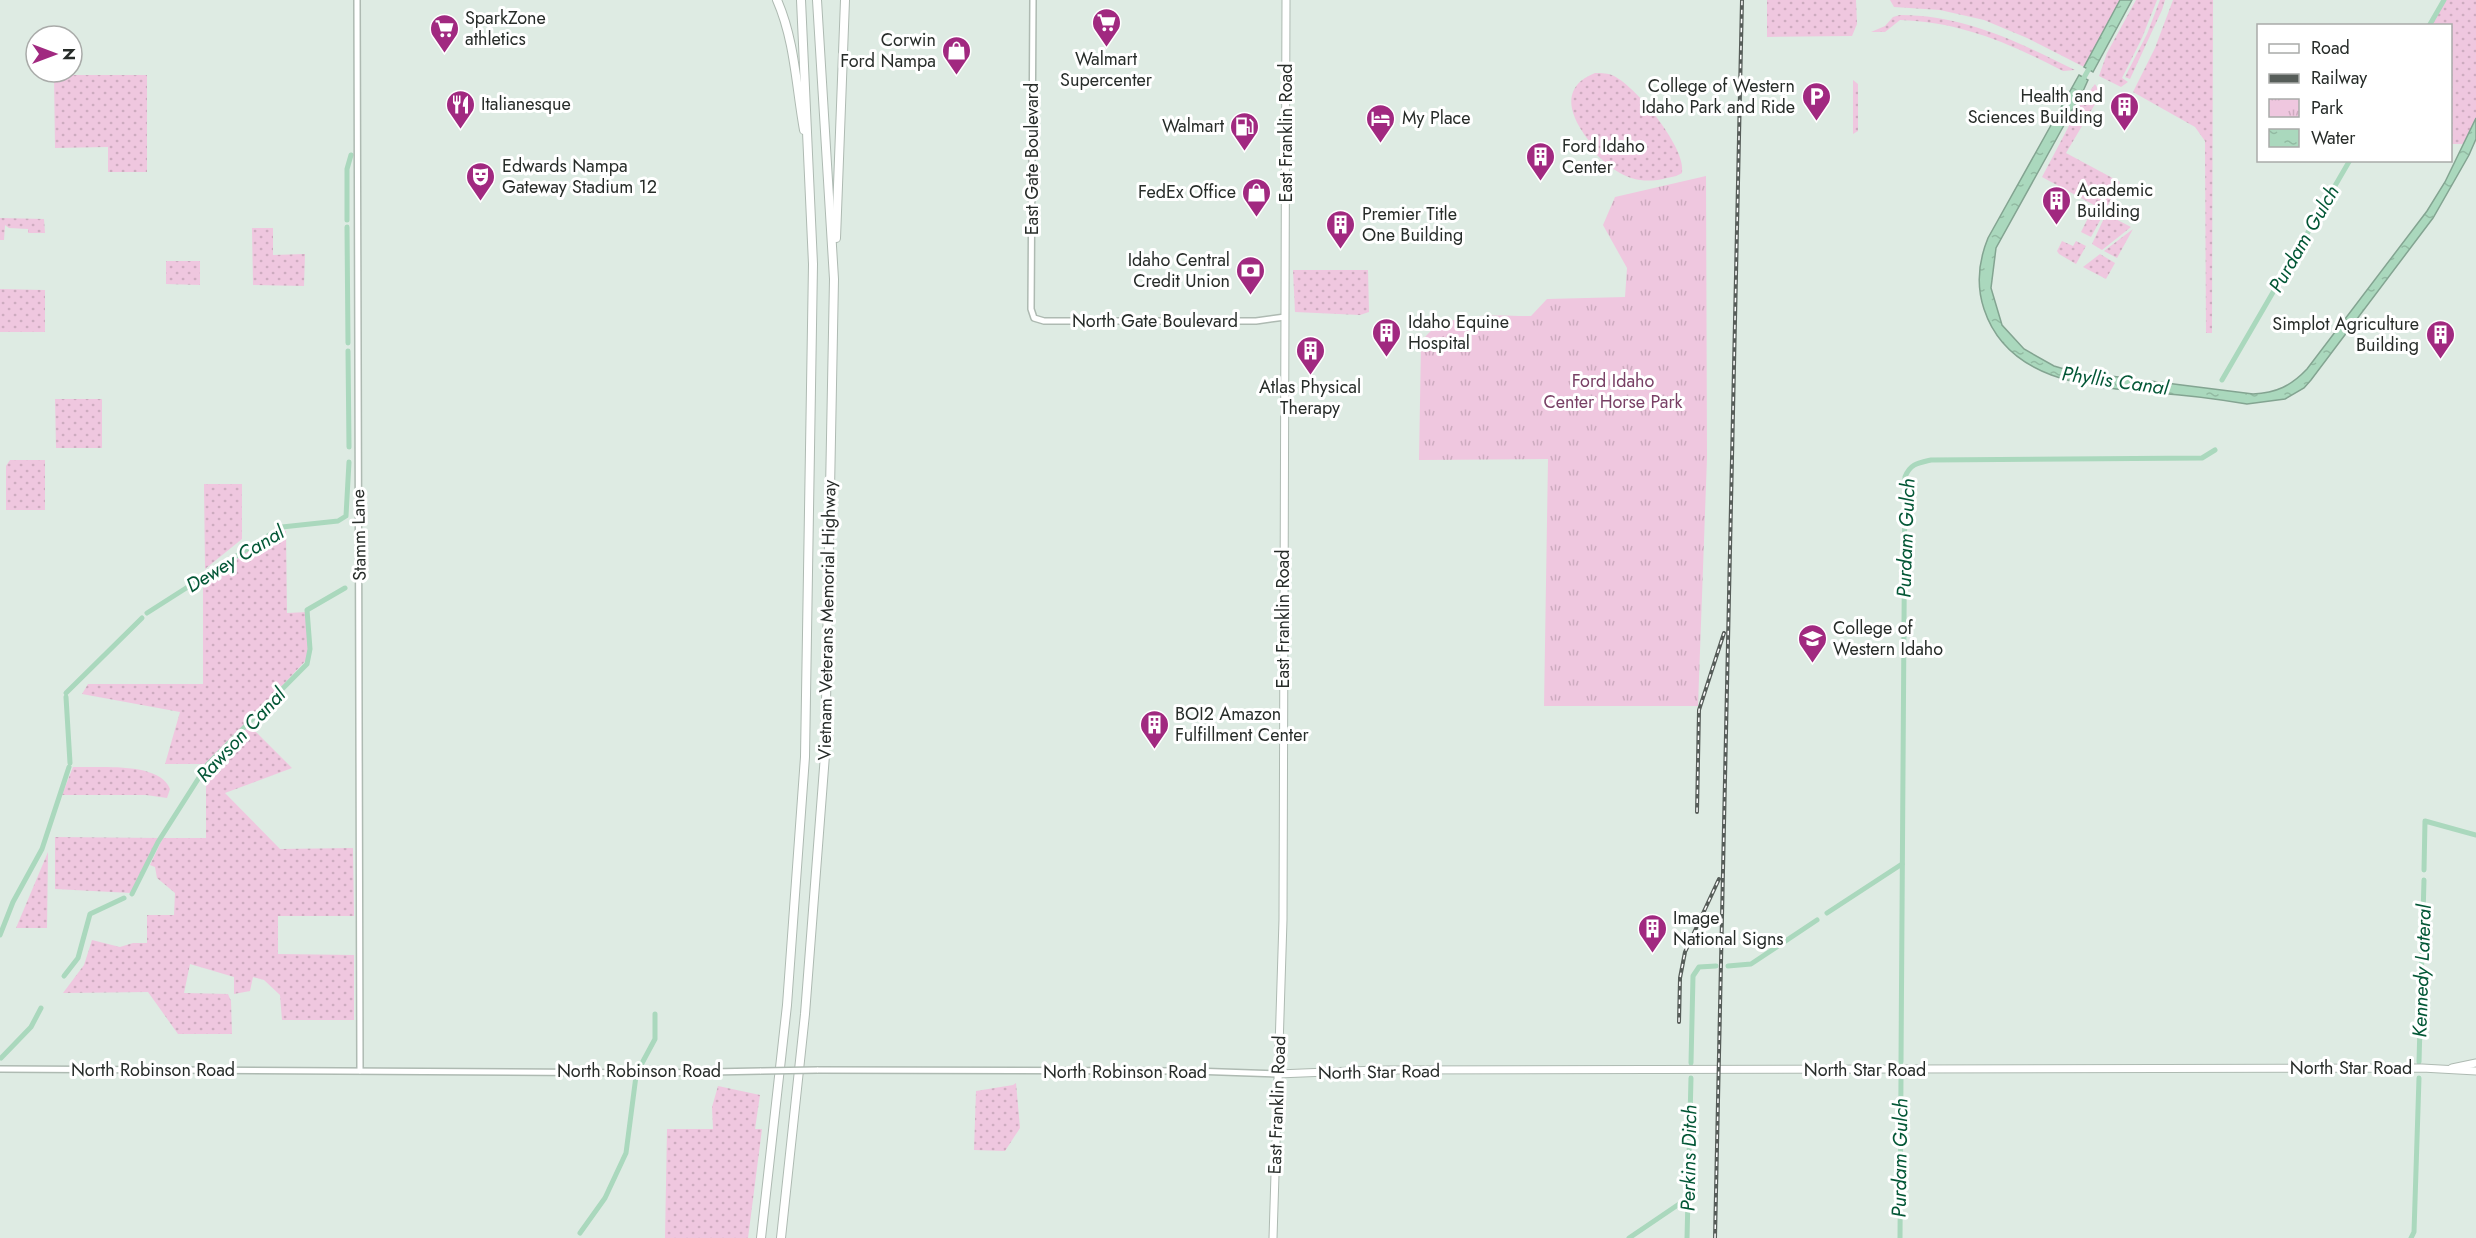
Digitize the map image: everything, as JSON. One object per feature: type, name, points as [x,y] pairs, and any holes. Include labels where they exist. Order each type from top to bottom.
[{"type":"highway","points":[[777,0],[784,17],[795,64],[809,160]]},
{"type":"highway","name":"Vietnam Veterans Memorial Highway","points":[[761,1238],[788,994],[805,757],[813,264],[801,0]]},
{"type":"highway","name":"Vietnam Veterans Memorial Highway","points":[[781,1238],[805,1014],[825,755],[834,279],[817,0]]},
{"type":"highway","points":[[834,279],[845,0]]},
{"type":"main road","name":"East Franklin Road","points":[[1273,1238],[1283,920],[1286,0]]},
{"type":"main road","name":"North Star Road","points":[[2452,1068],[2476,1063]]},
{"type":"main road","name":"North Star Road","points":[[1278,1074],[1376,1071],[2452,1068],[2476,1071]]},
{"type":"street","name":"Stamm Lane","points":[[357,0],[360,1071]]},
{"type":"street","name":"East Gate Boulevard","points":[[1033,0],[1031,309],[1034,318]]},
{"type":"street","name":"North Gate Boulevard","points":[[1034,318],[1044,321],[1285,321]]},
{"type":"street","name":"North Robinson Road","points":[[0,1069],[1193,1071],[1278,1074]]},
{"type":"green space","points":[[1767,0],[1856,0],[1857,24],[1852,36],[1767,37]]},
{"type":"green space","points":[[1890,0],[2120,0],[2084,67],[2027,38],[1984,20],[1940,10],[1894,7]]},
{"type":"green space","points":[[2136,0],[2157,0],[2142,38],[2122,78],[2128,82],[2121,87],[2099,76],[2107,53]]},
{"type":"green space","points":[[2160,0],[2165,0],[2162,10],[2130,79],[2125,77],[2147,34]]},
{"type":"green space","points":[[2173,0],[2213,0],[2212,333],[2206,333],[2205,141],[2195,127],[2133,92],[2155,48]]},
{"type":"green space","points":[[2445,0],[2476,0],[2476,118],[2465,144],[2452,144],[2452,24],[2431,24]]},
{"type":"green space","points":[[1924,16],[1969,25],[2012,40],[2075,70],[2063,71],[2004,43],[1944,25],[1900,20],[1885,32],[1871,32],[1885,26],[1893,17]]},
{"type":"green space","points":[[1595,73],[1614,76],[1635,92],[1647,105],[1677,149],[1682,173],[1663,179],[1634,179],[1609,166],[1594,152],[1597,150],[1576,120],[1571,99],[1574,89],[1582,80]]},
{"type":"green space","points":[[84,75],[147,75],[147,172],[108,172],[108,147],[55,148],[54,84],[84,84]]},
{"type":"green space","points":[[1853,80],[1858,84],[1858,131],[1853,134]]},
{"type":"green space","points":[[2095,84],[2101,94],[2066,153],[2120,182],[2105,211],[2042,177],[2081,103]]},
{"type":"green space","name":"Ford Idaho Center Horse Park","points":[[1706,176],[1707,458],[1698,706],[1544,706],[1548,459],[1419,460],[1421,343],[1430,332],[1442,324],[1471,317],[1531,316],[1547,299],[1625,297],[1627,268],[1603,225],[1615,197]]},
{"type":"green space","points":[[2087,204],[2104,213],[2091,237],[2081,232],[2090,214],[2082,209]]},
{"type":"green space","points":[[2106,214],[2131,227],[2102,250],[2092,244]]},
{"type":"green space","points":[[0,218],[44,219],[45,233],[28,233],[28,229],[9,228],[5,225],[4,240],[0,240]]},
{"type":"green space","points":[[252,228],[273,228],[273,255],[305,254],[304,286],[253,285]]},
{"type":"green space","points":[[2133,229],[2117,258],[2104,251]]},
{"type":"green space","points":[[2062,241],[2073,246],[2076,241],[2086,246],[2076,264],[2057,251]]},
{"type":"green space","points":[[2100,254],[2115,263],[2106,279],[2083,267]]},
{"type":"green space","points":[[166,261],[200,261],[200,285],[166,284]]},
{"type":"green space","points":[[1293,270],[1368,270],[1369,312],[1360,315],[1295,312]]},
{"type":"green space","points":[[0,289],[45,290],[45,332],[0,332]]},
{"type":"green space","points":[[55,399],[102,399],[102,448],[56,448]]},
{"type":"green space","points":[[10,460],[45,460],[45,510],[6,510],[6,466]]},
{"type":"green space","points":[[204,484],[242,484],[242,539],[205,569]]},
{"type":"green space","points":[[271,531],[286,531],[287,613],[308,612],[309,657],[247,723],[292,768],[225,793],[280,849],[353,848],[354,916],[278,916],[278,954],[354,955],[354,1020],[282,1020],[280,995],[264,980],[253,977],[250,991],[234,994],[234,977],[190,964],[184,993],[228,994],[231,1001],[232,1034],[178,1034],[148,992],[63,993],[84,965],[92,940],[120,947],[133,943],[147,943],[147,915],[174,915],[175,893],[157,878],[155,867],[150,865],[163,838],[206,838],[206,764],[165,764],[180,712],[82,694],[88,684],[203,684],[203,584]]},
{"type":"green space","points":[[73,767],[141,770],[164,780],[170,789],[167,798],[146,795],[62,795]]},
{"type":"green space","points":[[55,837],[159,838],[131,893],[55,889]]},
{"type":"green space","points":[[48,852],[47,928],[16,928]]},
{"type":"green space","points":[[1016,1083],[1020,1128],[1005,1151],[974,1150],[976,1091]]},
{"type":"green space","points":[[718,1086],[760,1095],[755,1129],[762,1129],[748,1238],[665,1238],[667,1129],[713,1129],[712,1107]]},
{"type":"water","points":[[2120,0],[2132,0],[2093,72],[2084,67]]},
{"type":"water","points":[[2079,75],[2088,80],[2084,89],[1996,248],[1991,288],[2002,325],[2024,349],[2054,366],[2071,371],[2253,394],[2269,392],[2289,384],[2307,369],[2427,211],[2445,182],[2476,118],[2476,139],[2433,218],[2304,388],[2285,399],[2247,404],[2105,388],[2055,376],[2032,366],[2012,352],[1996,333],[1984,309],[1979,282],[1982,255],[1988,238]]},
{"type":"waterway","name":"Purdam Gulch","points":[[2430,24],[2444,0]]},
{"type":"waterway","name":"Phyllis Canal","points":[[2081,83],[2091,65]]},
{"type":"waterway","name":"Dewey Canal","points":[[347,220],[347,169],[351,155]]},
{"type":"waterway","name":"Purdam Gulch","points":[[2222,380],[2349,162]]},
{"type":"waterway","name":"Dewey Canal","points":[[347,227],[348,343]]},
{"type":"waterway","name":"Dewey Canal","points":[[348,351],[349,447]]},
{"type":"waterway","name":"Purdam Gulch","points":[[1901,1062],[1905,477],[1909,469],[1931,460],[2202,458],[2215,450]]},
{"type":"waterway","name":"Dewey Canal","points":[[147,613],[282,527],[338,521],[346,516],[349,462]]},
{"type":"waterway","name":"Rawson Canal","points":[[132,894],[158,842],[207,765],[307,664],[310,649],[307,610],[345,588]]},
{"type":"waterway","name":"Dewey Canal","points":[[66,693],[142,618]]},
{"type":"waterway","name":"Dewey Canal","points":[[66,697],[70,763]]},
{"type":"waterway","name":"Dewey Canal","points":[[0,935],[13,902],[42,849],[69,767]]},
{"type":"waterway","name":"Kennedy Lateral","points":[[2424,870],[2425,821],[2476,835]]},
{"type":"waterway","name":"Perkins Ditch","points":[[1827,913],[1902,864]]},
{"type":"waterway","name":"Kennedy Lateral","points":[[2419,1062],[2424,880]]},
{"type":"waterway","name":"Rawson Canal","points":[[64,976],[78,958],[90,914],[124,898]]},
{"type":"waterway","name":"Perkins Ditch","points":[[1728,966],[1751,964],[1817,920]]},
{"type":"waterway","name":"Perkins Ditch","points":[[1691,1063],[1693,976],[1699,967],[1716,966]]},
{"type":"waterway","name":"Rawson Canal","points":[[1,1058],[31,1027],[41,1008]]},
{"type":"waterway","points":[[641,1065],[655,1039],[655,1014]]},
{"type":"waterway","points":[[580,1233],[605,1198],[626,1153],[636,1076]]},
{"type":"waterway","name":"Purdam Gulch","points":[[1900,1238],[1901,1077]]},
{"type":"waterway","name":"Perkins Ditch","points":[[1687,1238],[1691,1078]]},
{"type":"waterway","name":"Kennedy Lateral","points":[[2411,1238],[2414,1232],[2419,1078]]},
{"type":"waterway","points":[[1629,1238],[1688,1198]]},
{"type":"railway","points":[[1715,1238],[1742,0]]},
{"type":"railway","points":[[1697,812],[1699,710],[1724,633]]},
{"type":"railway","points":[[1679,1022],[1680,978],[1685,952],[1719,879]]},
{"type":"place","name":"Walmart Supercenter","points":[[1106,48]]},
{"type":"place","name":"SparkZone athletics","points":[[444,54]]},
{"type":"place","name":"Corwin Ford Nampa","points":[[957,76]]},
{"type":"place","name":"College of Western Idaho Park and Ride","points":[[1816,122]]},
{"type":"place","name":"Italianesque","points":[[460,130]]},
{"type":"place","name":"Health and Sciences Building","points":[[2124,132]]},
{"type":"place","name":"My Place","points":[[1381,144]]},
{"type":"place","name":"Walmart","points":[[1245,152]]},
{"type":"place","name":"Ford Idaho Center","points":[[1541,182]]},
{"type":"place","name":"Edwards Nampa Gateway Stadium 12","points":[[481,202]]},
{"type":"place","name":"FedEx Office","points":[[1257,218]]},
{"type":"place","name":"Academic Building","points":[[2056,226]]},
{"type":"place","name":"Premier Title One Building","points":[[1341,250]]},
{"type":"place","name":"Idaho Central Credit Union","points":[[1251,296]]},
{"type":"place","name":"Idaho Equine Hospital","points":[[1387,358]]},
{"type":"place","name":"Simplot Agriculture Building","points":[[2440,360]]},
{"type":"place","name":"Atlas Physical Therapy","points":[[1310,376]]},
{"type":"place","name":"College of Western Idaho","points":[[1812,664]]},
{"type":"place","name":"BOI2 Amazon Fulfillment Center","points":[[1154,750]]},
{"type":"place","name":"Image National Signs","points":[[1652,954]]}]
